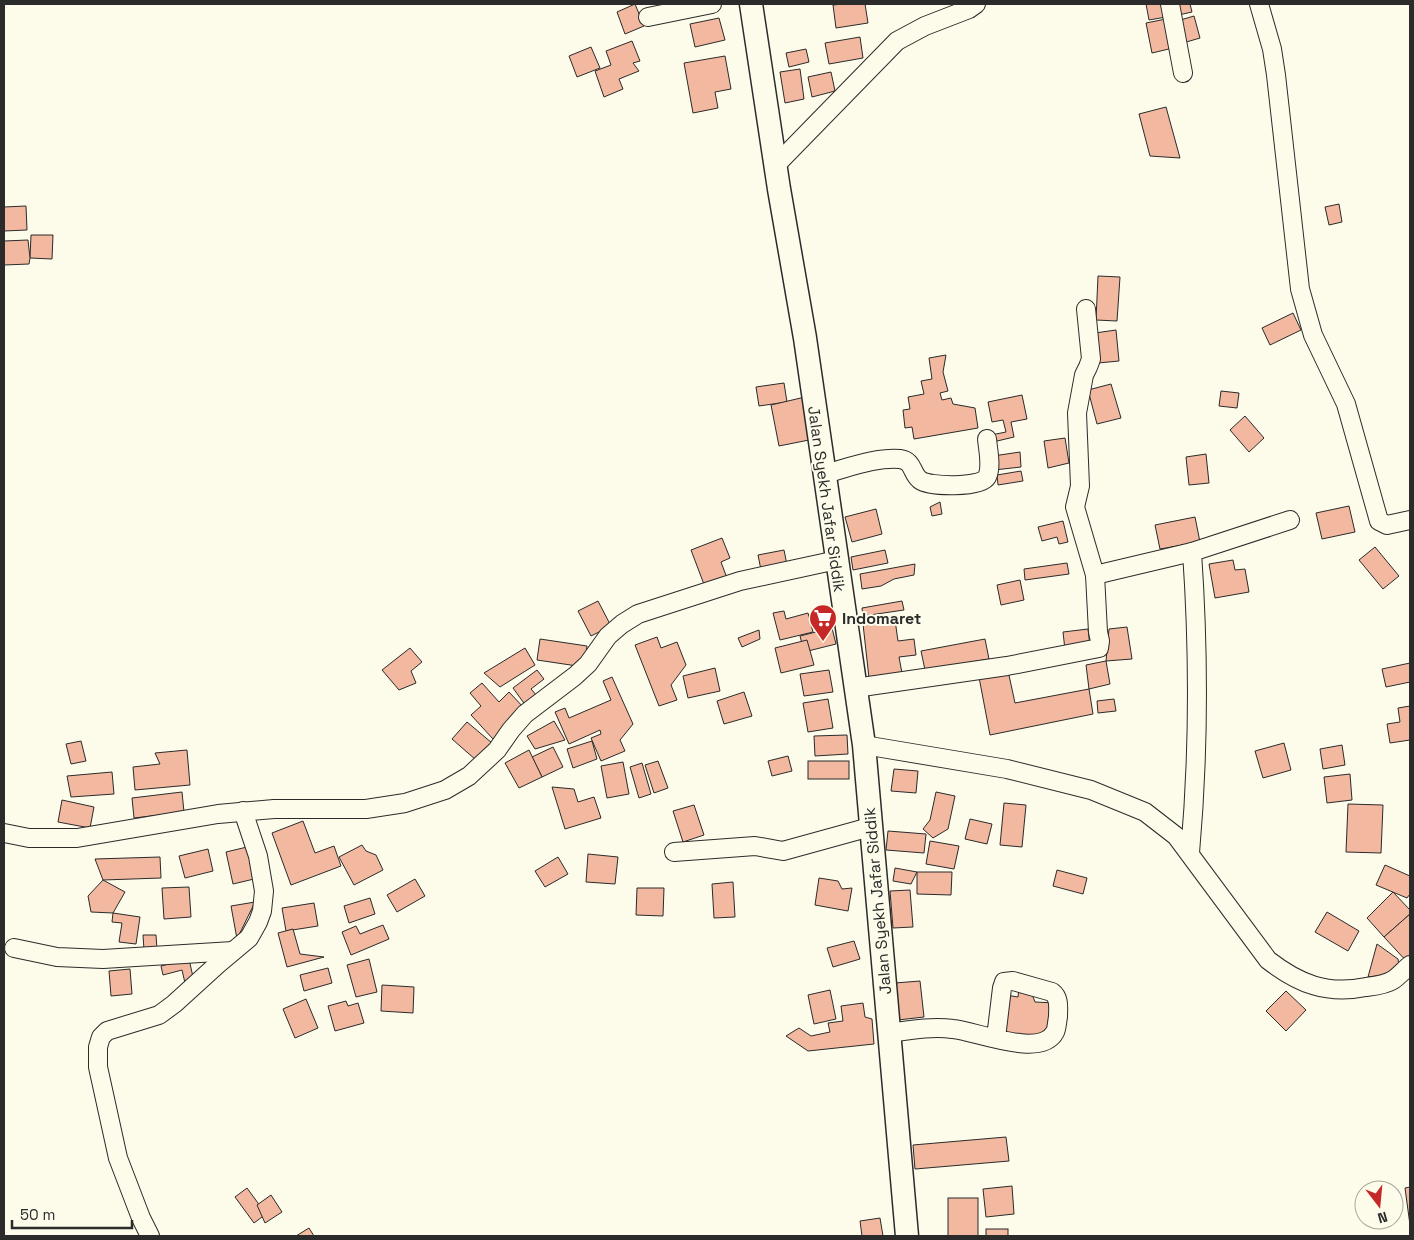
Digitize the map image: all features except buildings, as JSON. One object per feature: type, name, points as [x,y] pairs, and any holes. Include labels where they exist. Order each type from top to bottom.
[{"type":"main road","name":"Jalan Syekh Jafar Siddik","points":[[751,4],[775,166],[804,338],[864,745],[907,1236]]},
{"type":"street","points":[[648,17],[712,4]]},
{"type":"street","points":[[775,166],[897,41],[925,26],[969,9],[976,4]]},
{"type":"street","points":[[1170,4],[1182,73]]},
{"type":"street","points":[[1259,4],[1272,50],[1276,74],[1300,289],[1308,320],[1346,404],[1379,520],[1387,525],[1410,520]]},
{"type":"street","points":[[856,688],[1007,666],[1099,648],[1095,575],[1075,507],[1080,486],[1077,413],[1084,375],[1090,359],[1086,308]]},
{"type":"street","points":[[824,474],[880,461],[900,459],[909,463],[922,482],[970,485],[985,480],[988,476],[987,439]]},
{"type":"street","points":[[1095,575],[1192,552],[1290,520]]},
{"type":"street","points":[[1190,853],[1196,790],[1198,693],[1192,552]]},
{"type":"street","points":[[4,833],[29,838],[77,838],[243,811],[366,809],[405,803],[445,790],[469,776],[496,750],[526,714],[576,676],[588,664],[608,636],[638,614],[740,581],[836,560]]},
{"type":"street","points":[[864,745],[1007,769],[1090,790],[1145,812],[1163,824],[1176,836],[1268,960],[1303,982],[1326,989],[1348,990],[1378,985],[1392,980],[1410,965]]},
{"type":"street","points":[[150,1236],[118,1158],[98,1067],[98,1047],[101,1037],[107,1031],[118,1026],[159,1015],[249,938],[262,911],[264,891],[258,856],[243,811]]},
{"type":"street","points":[[674,852],[755,846],[783,851],[870,827]]},
{"type":"street","points":[[14,948],[57,957],[104,960],[233,951]]},
{"type":"street","points":[[889,1033],[932,1028],[954,1028],[996,1038]]},
{"type":"place","name":"Indomaret","points":[[823,642]]}]
